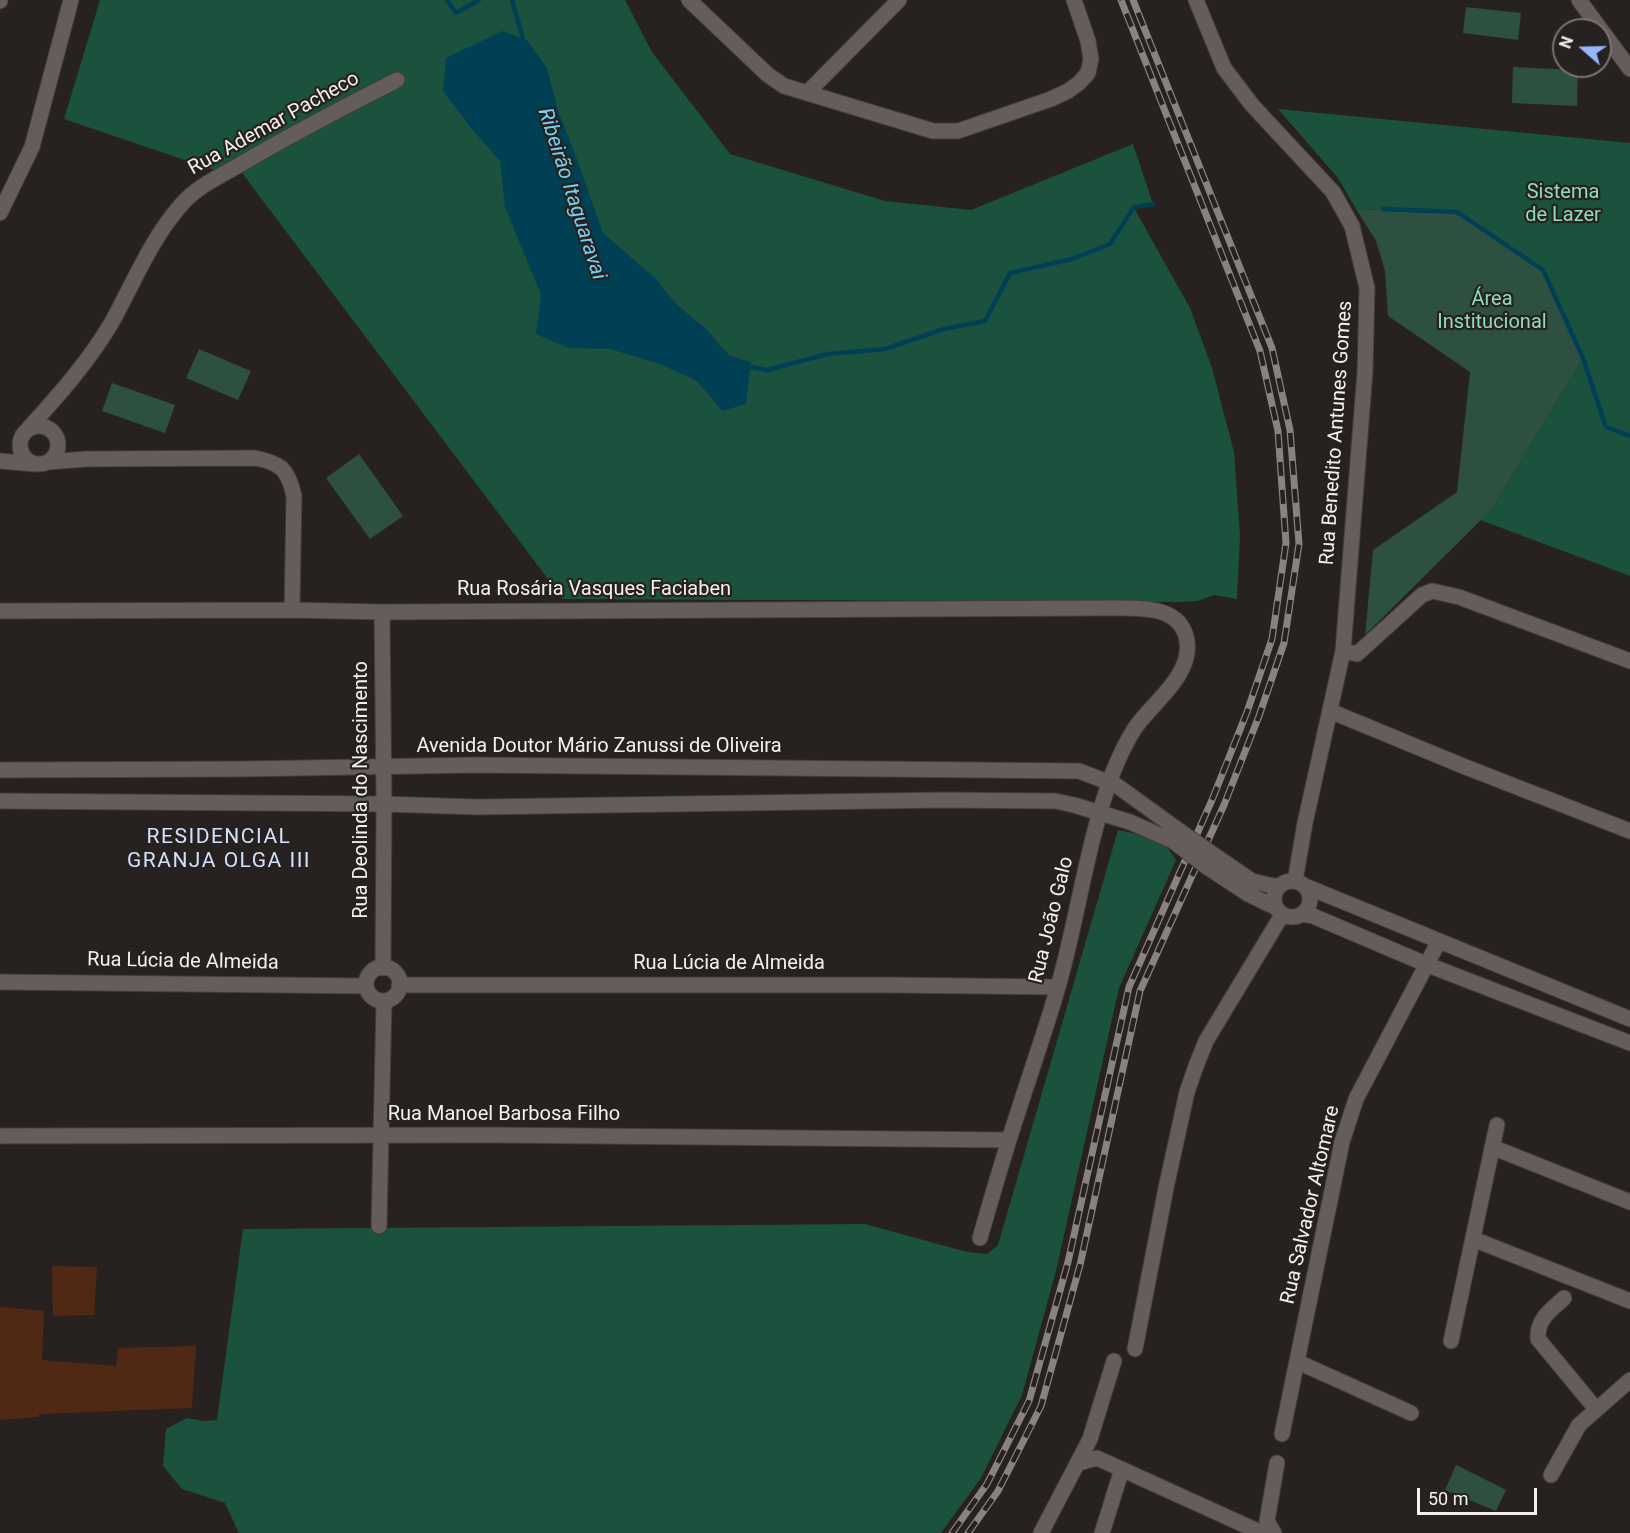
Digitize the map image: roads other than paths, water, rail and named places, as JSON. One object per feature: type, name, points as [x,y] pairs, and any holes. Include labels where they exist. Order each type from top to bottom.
[{"type":"street","points":[[689,0],[768,75],[784,86],[933,131],[958,131],[1052,99],[1068,91],[1088,73],[1091,59],[1088,40],[1074,0]]},
{"type":"street","points":[[807,93],[899,0]]},
{"type":"street","name":"Rua Benedito Antunes Gomes","points":[[1196,0],[1224,68],[1252,105],[1333,192],[1352,226],[1367,288],[1365,372],[1343,651],[1305,823],[1300,884]]},
{"type":"street","points":[[1579,0],[1630,69]]},
{"type":"street","points":[[0,213],[32,147],[70,5]]},
{"type":"street","name":"Rua Ademar Pacheco","points":[[0,459],[62,393],[93,352],[112,322],[141,264],[167,222],[182,203],[198,189],[303,127],[397,80]]},
{"type":"street","name":"Rua Ademar Pacheco","points":[[55,435],[52,411],[62,393]]},
{"type":"street","points":[[55,435],[56,453],[41,463],[29,461],[21,452],[20,445],[26,431],[40,425],[55,435],[67,452],[86,459]]},
{"type":"street","points":[[0,459],[41,463],[86,459],[255,458],[272,461],[281,467],[289,478],[294,496],[292,610]]},
{"type":"street","points":[[1343,651],[1357,654],[1422,594],[1432,591],[1459,597],[1630,661]]},
{"type":"street","name":"Rua Rosária Vasques Faciaben","points":[[0,611],[382,612],[1104,608],[1162,611],[1174,618],[1181,627]]},
{"type":"street","name":"Rua Deolinda do Nascimento","points":[[382,612],[383,968]]},
{"type":"street","name":"Rua João Galo","points":[[980,1238],[1058,987],[1100,813],[1110,782],[1121,752],[1136,727],[1182,669],[1188,653],[1187,638],[1181,627]]},
{"type":"street","points":[[1330,711],[1630,831]]},
{"type":"street","name":"Avenida Doutor Mário Zanussi de Oliveira","points":[[0,770],[384,768],[476,765],[1079,771],[1110,782],[1177,836]]},
{"type":"street","points":[[0,801],[384,804],[477,807],[943,800],[1044,801],[1074,805],[1177,836],[1211,861],[1248,894],[1292,918],[1302,914],[1309,906],[1310,896],[1300,884]]},
{"type":"street","points":[[1211,861],[1252,881],[1278,887]]},
{"type":"street","points":[[1135,1350],[1187,1092],[1206,1041],[1279,911],[1274,897],[1278,887],[1286,882],[1300,884],[1630,1019]]},
{"type":"street","points":[[1302,914],[1313,916],[1428,965],[1630,1043]]},
{"type":"street","name":"Rua Salvador Altomare","points":[[1282,1434],[1342,1142],[1356,1099],[1439,941]]},
{"type":"street","points":[[383,968],[395,973],[399,985],[394,997],[384,1001],[373,998],[366,986],[371,973],[383,968]]},
{"type":"street","name":"Rua Lúcia de Almeida","points":[[0,982],[366,986]]},
{"type":"street","name":"Rua Lúcia de Almeida","points":[[399,985],[1058,987]]},
{"type":"street","points":[[379,1226],[384,1001]]},
{"type":"street","points":[[1451,1341],[1497,1125]]},
{"type":"street","name":"Rua Manoel Barbosa Filho","points":[[0,1136],[490,1135],[1009,1140]]},
{"type":"street","points":[[1492,1147],[1630,1202]]},
{"type":"street","points":[[1473,1239],[1630,1301]]},
{"type":"street","points":[[1564,1298],[1541,1320],[1538,1339],[1596,1409]]},
{"type":"street","points":[[1041,1533],[1090,1439],[1114,1361]]},
{"type":"street","points":[[1298,1362],[1411,1413]]},
{"type":"street","points":[[1551,1475],[1579,1425],[1630,1380]]},
{"type":"street","points":[[1079,1463],[1097,1458],[1262,1533]]},
{"type":"street","points":[[1274,1533],[1267,1521],[1277,1463]]},
{"type":"street","points":[[1102,1533],[1122,1469]]},
{"type":"water","points":[[502,31],[527,40],[547,68],[558,111],[603,233],[656,279],[677,305],[706,329],[730,356],[751,362],[746,404],[722,411],[697,381],[660,364],[610,349],[569,348],[536,334],[541,295],[505,207],[500,161],[443,91],[446,58]]},
{"type":"waterway","name":"Ribeirão Itaguaravai","points":[[447,0],[456,13],[479,0]]},
{"type":"waterway","name":"Ribeirão Itaguaravai","points":[[512,0],[524,42]]},
{"type":"waterway","name":"Ribeirão Itaguaravai","points":[[746,366],[767,370],[828,354],[885,349],[944,329],[985,321],[1010,273],[1072,259],[1110,244],[1134,207],[1153,204]]},
{"type":"waterway","name":"Ribeirão Itaguaravai","points":[[1383,209],[1457,212],[1543,270],[1583,358],[1606,427],[1630,436]]},
{"type":"railway","points":[[952,1533],[987,1484],[1029,1401],[1068,1262],[1129,987],[1212,800],[1247,712],[1272,639],[1286,543],[1278,431],[1260,351],[1121,0]]},
{"type":"railway","points":[[968,1533],[998,1491],[1041,1406],[1080,1265],[1140,991],[1224,805],[1259,716],[1284,643],[1299,544],[1290,430],[1272,348],[1133,0]]},
{"type":"district","name":"RESIDENCIAL GRANJA OLGA III","points":[[219,850]]},
{"type":"park label","name":"Sistema de Lazer","points":[[1563,204]]},
{"type":"park label","name":"Área Institucional","points":[[1492,312]]}]
